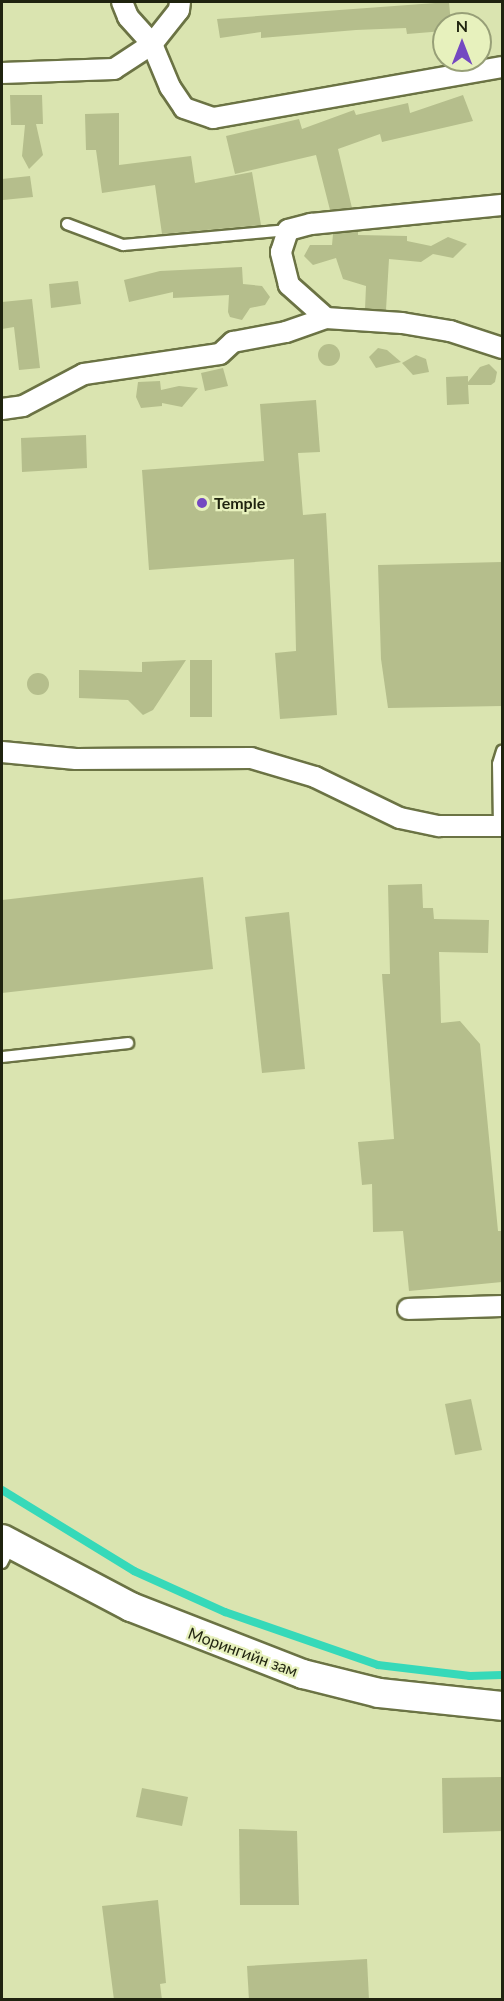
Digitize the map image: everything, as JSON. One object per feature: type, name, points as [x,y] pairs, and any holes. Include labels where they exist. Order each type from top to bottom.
[{"type":"main road","name":"Морингийн зам","points":[[5,1549],[131,1607],[303,1674],[379,1693],[502,1706]]},
{"type":"street","points":[[122,2],[128,17],[152,44],[170,87],[184,108],[213,118],[502,67]]},
{"type":"street","points":[[2,73],[114,69],[152,44],[179,10],[180,2]]},
{"type":"street","points":[[326,318],[289,285],[281,252],[288,230],[311,224],[502,205]]},
{"type":"street","points":[[2,409],[23,406],[84,374],[220,354],[233,342],[286,333],[326,318],[450,331],[502,348]]},
{"type":"street","points":[[2,753],[76,759],[251,758],[315,777],[400,818],[439,826],[501,826]]},
{"type":"street","points":[[408,1309],[502,1306]]},
{"type":"lane","points":[[66,224],[123,244],[288,230]]},
{"type":"lane","points":[[501,826],[498,764],[502,751]]},
{"type":"lane","points":[[2,1057],[128,1043]]},
{"type":"building","points":[[449,2],[450,12],[432,12],[432,32],[407,34],[406,28],[261,38],[261,32],[220,38],[217,19]]},
{"type":"building","points":[[10,95],[42,95],[43,124],[36,124],[43,155],[29,169],[22,156],[25,125],[11,125]]},
{"type":"building","points":[[463,95],[473,121],[382,142],[380,134],[338,149],[352,208],[330,210],[316,155],[235,174],[226,136],[299,119],[302,129],[354,110],[356,115],[408,103],[410,113]]},
{"type":"building","points":[[119,113],[119,165],[191,156],[195,183],[252,172],[261,225],[162,234],[155,185],[102,193],[96,150],[86,150],[85,114]]},
{"type":"building","points":[[30,176],[33,197],[3,200],[2,179]]},
{"type":"building","points":[[358,231],[358,235],[407,236],[407,241],[431,246],[448,237],[467,244],[453,258],[433,254],[421,262],[389,259],[386,310],[365,309],[366,286],[343,279],[336,258],[313,265],[304,256],[310,245],[332,245],[333,234]]},
{"type":"building","points":[[242,267],[243,284],[262,286],[270,297],[265,305],[250,308],[242,320],[230,317],[229,295],[173,298],[173,292],[129,302],[124,280],[160,271]]},
{"type":"building","points":[[78,281],[81,304],[51,308],[49,284]]},
{"type":"building","points":[[32,299],[40,368],[19,370],[14,327],[2,329],[2,302]]},
{"type":"building","points":[[329,344],[339,351],[340,355],[333,365],[329,366],[319,359],[318,355],[325,345]]},
{"type":"building","points":[[378,348],[387,350],[401,362],[376,368],[369,357]]},
{"type":"building","points":[[416,355],[426,359],[429,372],[413,375],[402,363]]},
{"type":"building","points":[[489,364],[497,372],[495,382],[491,385],[468,385],[469,404],[447,405],[446,377],[468,376],[468,382],[480,367]]},
{"type":"building","points":[[223,368],[228,386],[205,391],[201,373]]},
{"type":"building","points":[[160,381],[161,390],[179,386],[198,388],[182,407],[162,403],[162,406],[141,408],[136,397],[138,382]]},
{"type":"building","points":[[316,400],[320,452],[298,453],[303,515],[326,513],[337,715],[280,719],[275,653],[296,651],[294,559],[149,570],[142,470],[264,461],[260,404]]},
{"type":"building","points":[[86,435],[87,468],[22,472],[21,438]]},
{"type":"building","points":[[502,562],[502,706],[388,708],[381,659],[378,565]]},
{"type":"building","points":[[186,660],[153,710],[143,715],[128,700],[79,698],[79,670],[142,672],[142,662]]},
{"type":"building","points":[[190,660],[212,660],[212,717],[190,717]]},
{"type":"building","points":[[38,673],[46,676],[49,684],[46,692],[38,695],[30,692],[27,684],[30,676]]},
{"type":"building","points":[[203,877],[213,969],[2,993],[2,900]]},
{"type":"building","points":[[422,884],[423,908],[433,908],[434,919],[489,920],[488,953],[439,952],[441,1023],[460,1021],[480,1044],[498,1231],[502,1231],[502,1282],[409,1291],[403,1231],[373,1232],[372,1184],[362,1185],[358,1142],[394,1139],[382,974],[390,974],[388,885]]},
{"type":"building","points":[[289,912],[305,1069],[262,1073],[245,917]]},
{"type":"building","points":[[471,1399],[482,1450],[455,1455],[445,1404]]},
{"type":"building","points":[[502,1777],[502,1831],[443,1833],[442,1778]]},
{"type":"building","points":[[142,1788],[188,1797],[182,1826],[136,1817]]},
{"type":"building","points":[[239,1829],[297,1831],[299,1905],[240,1905]]},
{"type":"building","points":[[158,1900],[166,1983],[160,1984],[162,2000],[114,2000],[102,1906]]},
{"type":"building","points":[[367,1959],[369,2000],[249,2000],[247,1966]]},
{"type":"waterway","points":[[2,1490],[134,1571],[225,1612],[378,1665],[470,1676],[502,1675]]},
{"type":"place","name":"Temple","points":[[202,503]]}]
